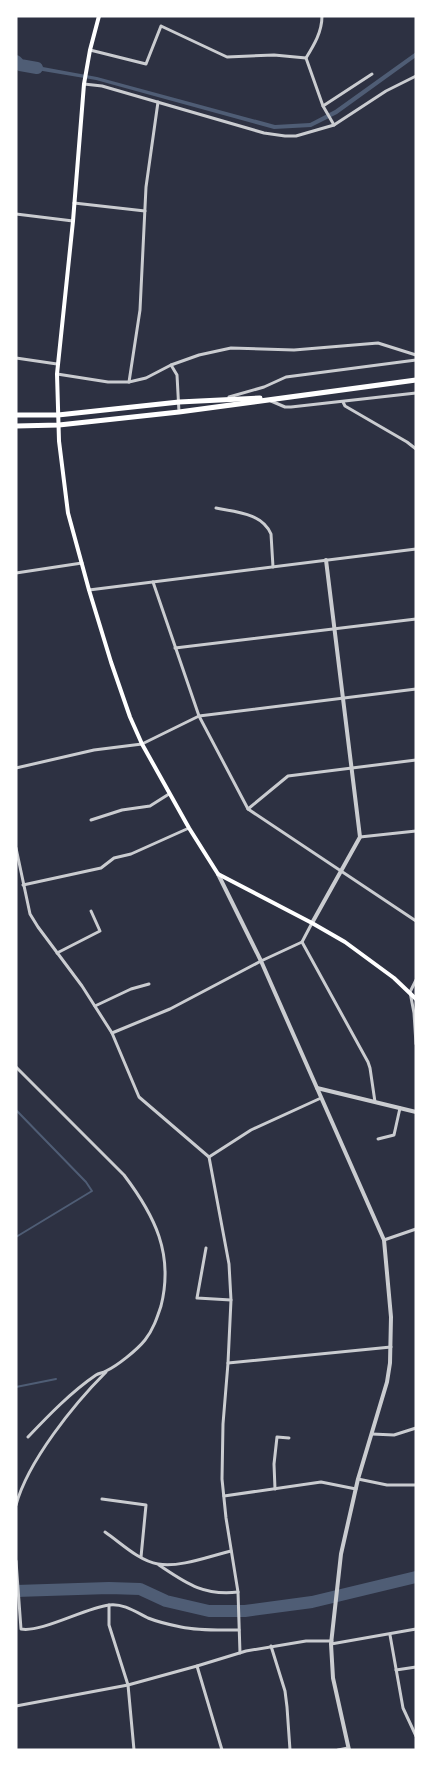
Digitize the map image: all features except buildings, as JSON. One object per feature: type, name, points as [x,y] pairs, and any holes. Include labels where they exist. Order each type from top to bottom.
[{"type":"highway","points":[[16,426],[59,425],[179,412],[416,380]]},
{"type":"highway","points":[[16,415],[58,414],[219,399],[286,397]]},
{"type":"main road","points":[[99,16],[84,84],[73,221],[57,364],[58,414],[68,513],[89,590],[124,699],[142,744],[189,828],[218,874],[312,923],[361,953],[394,978],[416,999]]},
{"type":"street","points":[[306,58],[316,42],[322,16]]},
{"type":"street","points":[[90,50],[146,64],[161,26],[227,57],[274,55],[306,58]]},
{"type":"street","points":[[306,58],[323,106],[334,125]]},
{"type":"street","points":[[323,106],[372,74]]},
{"type":"street","points":[[84,84],[102,86],[264,133],[296,136],[334,125],[386,91],[416,76]]},
{"type":"street","points":[[129,382],[140,310],[146,187],[158,102]]},
{"type":"street","points":[[74,203],[144,211]]},
{"type":"street","points":[[16,214],[73,221]]},
{"type":"street","points":[[57,374],[108,382],[129,382],[146,378],[171,365],[199,355],[230,348],[294,350],[378,343],[416,355]]},
{"type":"street","points":[[16,358],[57,364]]},
{"type":"street","points":[[219,399],[238,396],[286,377],[416,360]]},
{"type":"street","points":[[171,365],[177,375],[179,412]]},
{"type":"street","points":[[268,399],[285,407],[291,407],[416,393]]},
{"type":"street","points":[[343,402],[345,406],[416,449]]},
{"type":"street","points":[[216,508],[256,517],[269,529],[273,567]]},
{"type":"street","points":[[89,590],[416,549]]},
{"type":"street","points":[[112,1033],[170,1009],[261,961],[302,942],[360,837],[326,560]]},
{"type":"street","points":[[16,573],[82,563]]},
{"type":"street","points":[[153,582],[200,716],[248,809],[416,921]]},
{"type":"street","points":[[175,648],[416,619]]},
{"type":"street","points":[[16,768],[94,750],[142,744],[200,716],[416,689]]},
{"type":"street","points":[[248,809],[288,776],[416,760]]},
{"type":"street","points":[[91,820],[122,810],[150,806],[170,794]]},
{"type":"street","points":[[23,885],[101,868],[114,858],[131,854],[189,828]]},
{"type":"street","points":[[360,837],[416,830]]},
{"type":"street","points":[[16,848],[30,914],[82,986],[112,1033],[139,1097],[209,1157],[228,1250],[231,1300],[223,1424],[222,1479],[238,1593],[240,1652]]},
{"type":"street","points":[[218,874],[261,961],[384,1240],[391,1308],[392,1347],[387,1382],[358,1479],[341,1554],[331,1642],[333,1678],[349,1749],[338,1750]]},
{"type":"street","points":[[57,953],[100,931],[90,911]]},
{"type":"street","points":[[302,942],[368,1062],[375,1102]]},
{"type":"street","points":[[416,980],[410,992],[414,1013],[416,1044]]},
{"type":"street","points":[[94,1006],[131,989],[148,984]]},
{"type":"street","points":[[16,1067],[124,1175],[138,1193],[156,1226],[165,1255],[165,1277],[158,1317],[151,1332],[144,1342],[89,1388],[55,1433],[31,1471],[16,1505]]},
{"type":"street","points":[[317,1088],[416,1112]]},
{"type":"street","points":[[209,1157],[250,1130],[321,1098]]},
{"type":"street","points":[[378,1139],[394,1135],[400,1108]]},
{"type":"street","points":[[384,1240],[416,1229]]},
{"type":"street","points":[[206,1248],[197,1298],[231,1300]]},
{"type":"street","points":[[228,1363],[392,1347]]},
{"type":"street","points":[[28,1437],[51,1413],[87,1382],[97,1374],[107,1371]]},
{"type":"street","points":[[372,1434],[394,1435],[416,1428]]},
{"type":"street","points":[[275,1489],[274,1464],[277,1437],[289,1438]]},
{"type":"street","points":[[358,1479],[387,1485],[416,1485]]},
{"type":"street","points":[[224,1496],[321,1482],[356,1489]]},
{"type":"street","points":[[102,1499],[146,1505],[141,1557]]},
{"type":"street","points":[[105,1532],[141,1557],[158,1564],[183,1581],[198,1588],[221,1594],[238,1593]]},
{"type":"street","points":[[158,1564],[175,1564],[231,1550]]},
{"type":"street","points":[[16,1561],[21,1629],[26,1630],[109,1605],[130,1608],[150,1618],[183,1628],[239,1629]]},
{"type":"street","points":[[109,1605],[109,1625],[128,1685],[134,1750]]},
{"type":"street","points":[[16,1706],[128,1685],[240,1652],[306,1641],[331,1642],[390,1635],[390,1633],[416,1629]]},
{"type":"street","points":[[390,1635],[403,1708],[416,1736]]},
{"type":"street","points":[[272,1646],[286,1699],[290,1750]]},
{"type":"street","points":[[197,1666],[222,1750]]},
{"type":"street","points":[[396,1670],[416,1667]]},
{"type":"water","points":[[416,52],[416,57],[337,114],[311,127],[274,129],[96,80],[19,67],[21,63],[97,77],[275,125],[310,123],[335,110]]},
{"type":"waterway","points":[[16,61],[20,65],[37,68]]},
{"type":"waterway","points":[[16,1110],[86,1182],[92,1191],[16,1237]]},
{"type":"waterway","points":[[16,1387],[56,1379]]},
{"type":"waterway","points":[[16,1591],[140,1589],[166,1601],[209,1611],[245,1611],[312,1602],[416,1577]]}]
